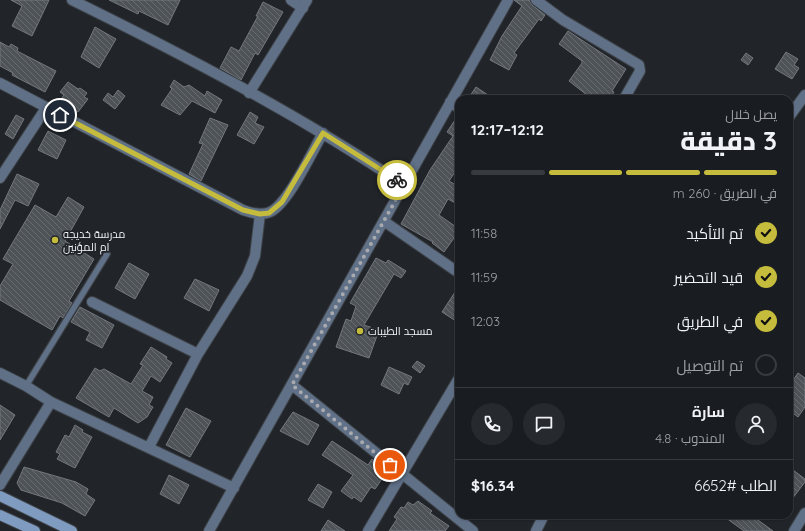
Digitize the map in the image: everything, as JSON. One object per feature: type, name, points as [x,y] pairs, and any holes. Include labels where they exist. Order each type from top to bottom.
[{"type":"main road","points":[[0,496],[72,531]]},
{"type":"main road","points":[[0,515],[35,531]]},
{"type":"street","points":[[72,0],[176,52],[323,133],[404,185]]},
{"type":"street","points":[[249,92],[305,4],[291,0]]},
{"type":"street","points":[[210,531],[385,222],[404,185],[508,0]]},
{"type":"street","points":[[536,0],[563,20],[639,65],[640,71],[626,95]]},
{"type":"street","points":[[0,83],[243,210],[260,214],[269,213],[282,202],[323,133]]},
{"type":"street","points":[[793,112],[805,95]]},
{"type":"street","points":[[450,102],[455,105]]},
{"type":"street","points":[[0,178],[46,108]]},
{"type":"street","points":[[149,447],[198,354],[247,276],[255,256],[260,214]]},
{"type":"street","points":[[385,222],[455,270]]},
{"type":"street","points":[[92,302],[198,354]]},
{"type":"street","points":[[0,373],[26,386],[51,402],[234,488]]},
{"type":"street","points":[[292,385],[455,517]]},
{"type":"street","points":[[368,531],[455,385]]},
{"type":"street","points":[[0,485],[51,402]]},
{"type":"street","points":[[794,531],[805,513]]},
{"type":"street","points":[[458,519],[473,531]]},
{"type":"street","points":[[536,531],[542,519]]},
{"type":"lane","points":[[26,386],[107,254]]},
{"type":"building","points":[[11,0],[49,0],[32,36],[12,26],[22,6]]},
{"type":"building","points":[[109,0],[180,0],[168,25],[139,11],[138,14]]},
{"type":"building","points":[[514,0],[529,0],[532,5],[545,15],[541,21],[539,19],[514,53],[517,55],[509,70],[490,60],[502,36],[522,6]]},
{"type":"building","points":[[263,2],[283,12],[258,55],[255,53],[241,80],[220,68],[231,47],[239,51],[258,16],[256,16]]},
{"type":"building","points":[[95,27],[116,39],[99,68],[81,57]]},
{"type":"building","points":[[568,31],[626,69],[612,91],[614,92],[612,95],[587,95],[569,81],[582,61],[559,44]]},
{"type":"building","points":[[0,42],[9,47],[11,44],[18,48],[17,51],[56,71],[45,92],[12,75],[13,73],[0,66]]},
{"type":"building","points":[[786,52],[798,59],[794,65],[799,68],[792,79],[775,69]]},
{"type":"building","points":[[746,53],[753,58],[748,65],[741,60]]},
{"type":"building","points":[[174,80],[184,87],[189,85],[205,96],[207,91],[222,100],[215,113],[192,101],[180,115],[161,105],[172,89],[170,87]]},
{"type":"building","points":[[68,82],[87,93],[84,97],[88,99],[78,112],[61,99],[64,95],[60,92]]},
{"type":"building","points":[[476,87],[488,95],[471,95]]},
{"type":"building","points":[[118,90],[125,96],[115,109],[103,100],[108,93],[113,97]]},
{"type":"building","points":[[250,112],[258,117],[255,123],[264,127],[254,144],[237,135]]},
{"type":"building","points":[[16,115],[24,119],[13,139],[5,134]]},
{"type":"building","points":[[210,118],[228,125],[201,181],[189,174],[203,144],[199,143]]},
{"type":"building","points":[[455,120],[455,172],[449,181],[455,185],[455,203],[448,199],[439,215],[455,226],[455,237],[444,252],[432,243],[433,242],[401,224],[430,170],[453,136],[447,132]]},
{"type":"building","points":[[48,131],[66,140],[57,159],[38,150]]},
{"type":"building","points":[[17,174],[39,184],[28,206],[15,200],[0,229],[0,210]]},
{"type":"building","points":[[68,197],[84,207],[65,241],[94,259],[69,301],[72,303],[63,318],[60,316],[52,330],[0,300],[0,286],[13,264],[3,259],[35,205],[56,217]]},
{"type":"building","points":[[376,258],[386,263],[388,260],[406,271],[401,278],[394,274],[364,325],[379,330],[369,358],[336,347],[346,319],[351,321],[356,306],[350,303]]},
{"type":"building","points":[[129,263],[149,274],[135,299],[115,288]]},
{"type":"building","points":[[195,279],[219,290],[209,311],[184,298]]},
{"type":"building","points":[[455,292],[455,320],[442,312]]},
{"type":"building","points":[[80,307],[114,325],[102,348],[86,340],[90,332],[71,322]]},
{"type":"building","points":[[151,347],[167,357],[166,359],[172,363],[160,382],[151,376],[142,391],[153,397],[149,405],[153,407],[147,417],[138,423],[114,408],[109,417],[76,398],[95,368],[100,371],[104,369],[131,384],[143,365],[140,364]]},
{"type":"building","points":[[417,361],[425,366],[420,373],[412,367]]},
{"type":"building","points":[[389,367],[412,377],[408,385],[404,383],[399,394],[381,385]]},
{"type":"building","points":[[798,373],[805,378],[805,407],[798,417],[793,413],[793,380]]},
{"type":"building","points":[[0,405],[15,415],[0,440]]},
{"type":"building","points":[[186,408],[211,421],[190,457],[166,445]]},
{"type":"building","points":[[293,412],[319,425],[308,445],[280,431]]},
{"type":"building","points":[[75,425],[83,430],[82,432],[92,437],[75,468],[57,459],[60,454],[56,452],[65,435],[69,437]]},
{"type":"building","points":[[332,441],[368,465],[372,459],[380,465],[384,476],[375,489],[371,487],[361,502],[354,497],[352,499],[341,491],[353,475],[322,455]]},
{"type":"building","points":[[24,467],[76,482],[88,489],[86,494],[95,500],[85,516],[62,503],[21,490],[17,483]]},
{"type":"building","points":[[793,470],[805,479],[805,482],[793,498]]},
{"type":"building","points":[[169,475],[189,485],[179,504],[160,494]]},
{"type":"building","points":[[318,484],[332,492],[323,508],[308,500]]},
{"type":"building","points":[[418,501],[432,511],[430,513],[449,526],[445,531],[389,531],[397,519],[394,517],[401,507],[404,508],[408,502],[413,505]]},
{"type":"building","points":[[728,519],[756,519],[773,531],[744,531]]},
{"type":"building","points":[[328,520],[345,531],[321,531]]},
{"type":"way so far","points":[[390,465],[292,385],[385,222],[404,185],[397,180]]},
{"type":"place","name":"مدرسة خديجه ام المؤنين","points":[[55,240]]},
{"type":"place","name":"مسجد الطيبات","points":[[360,331]]},
{"type":"route","points":[[60,115],[140,158],[243,210],[252,213],[269,213],[277,208],[301,172],[323,133],[397,180]]}]
